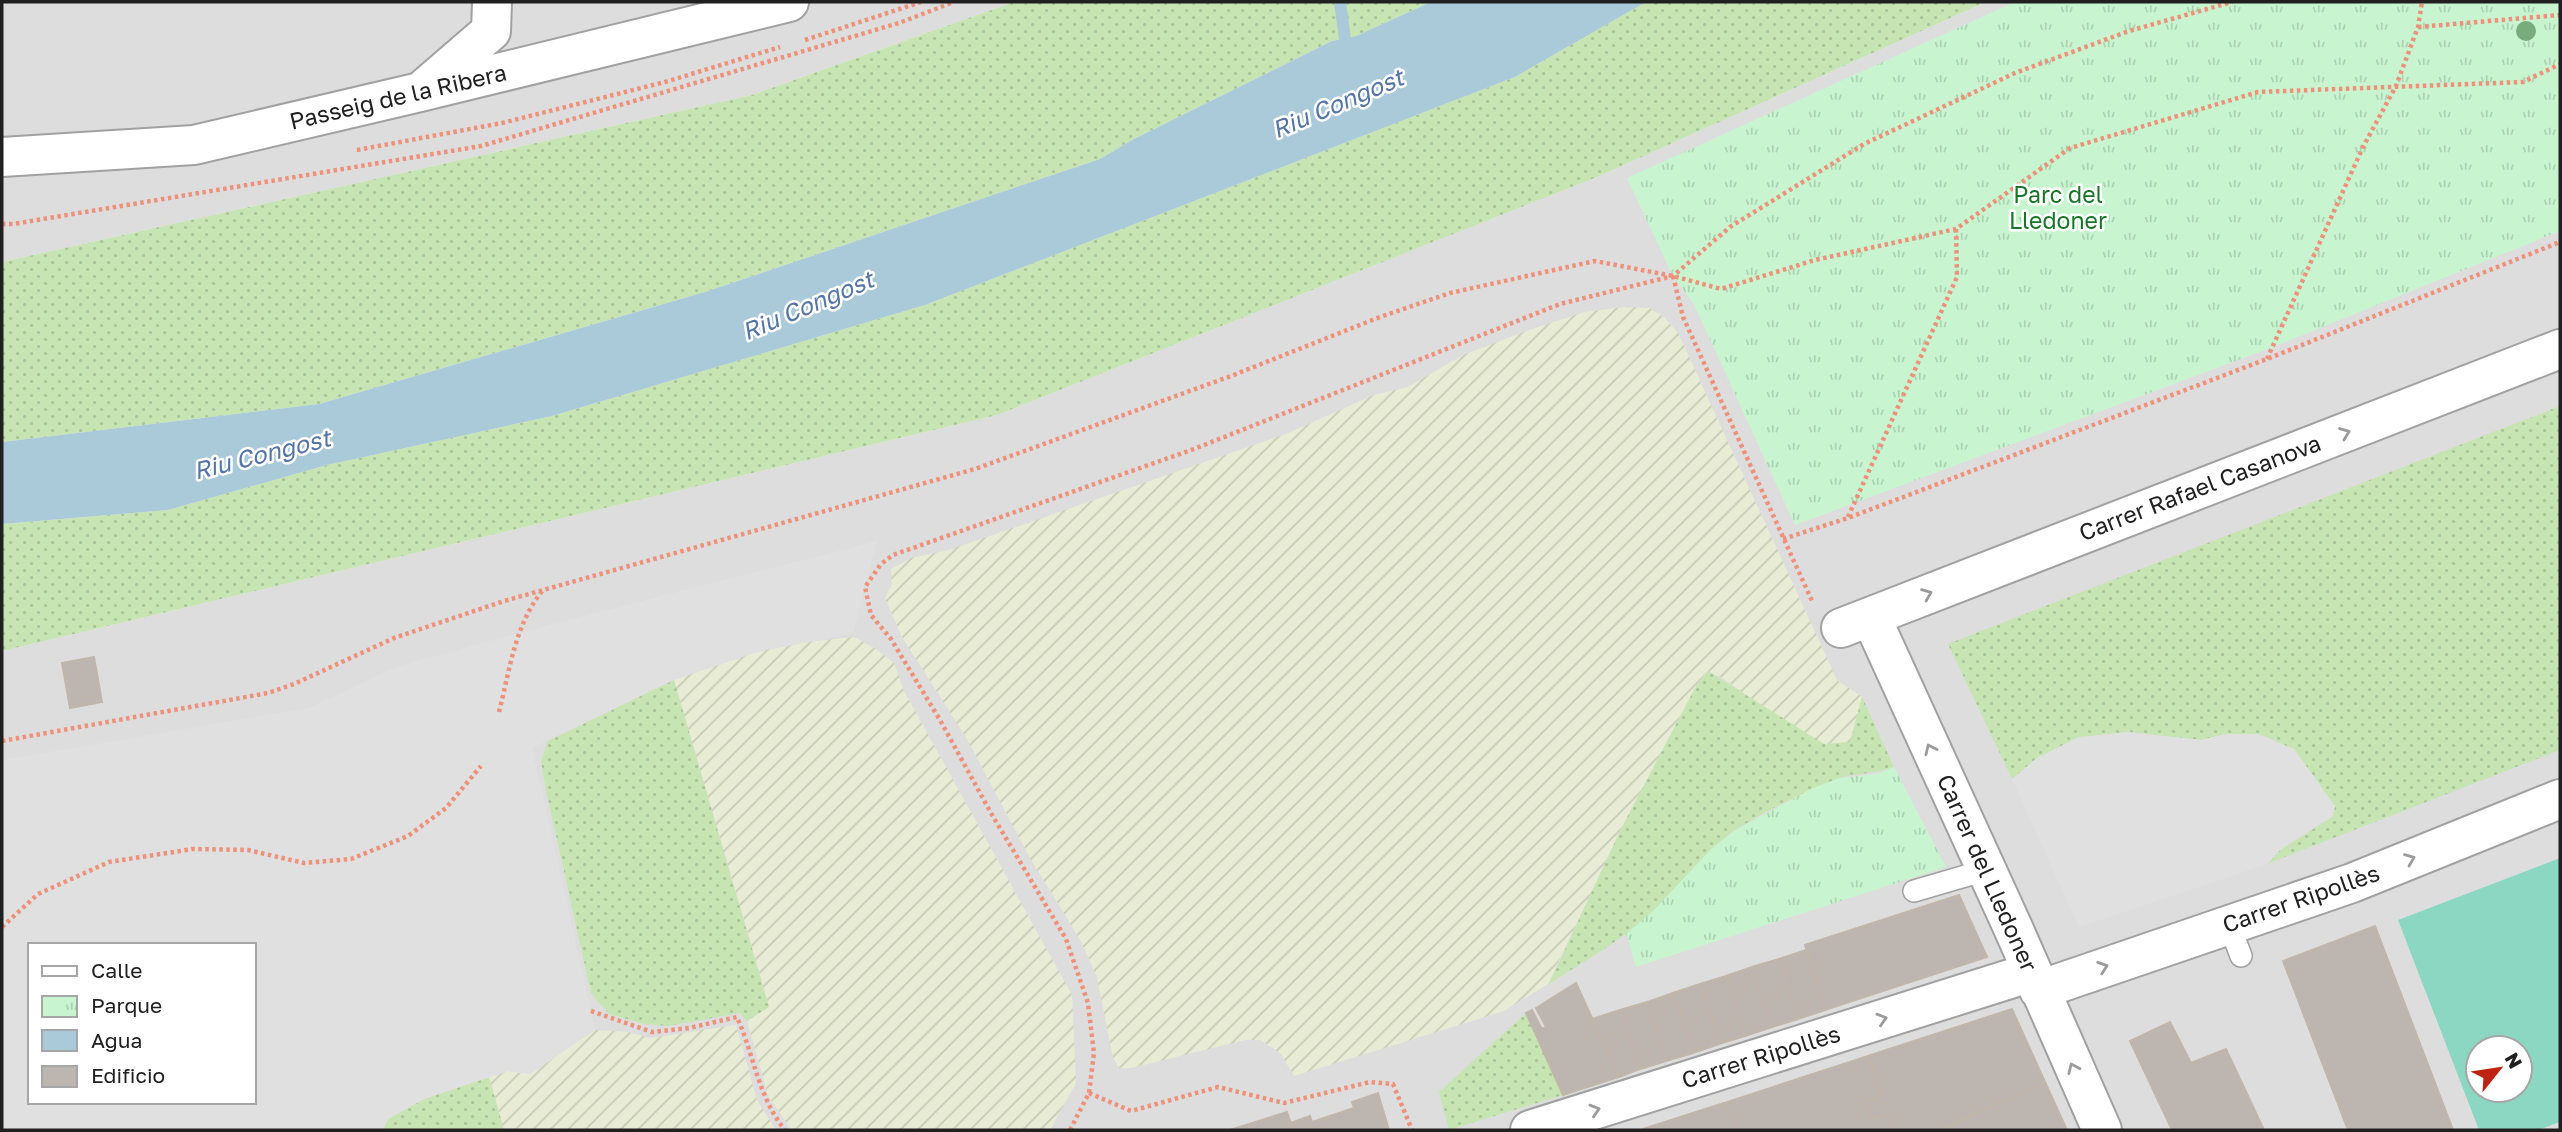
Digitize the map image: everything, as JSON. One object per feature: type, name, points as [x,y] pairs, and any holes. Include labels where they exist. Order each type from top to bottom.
[{"type":"street","points":[[420,92],[491,31],[492,2]]},
{"type":"street","name":"Passeig de la Ribera","points":[[2,157],[194,145],[789,2]]},
{"type":"street","name":"Carrer Rafael Casanova","points":[[1856,622],[2560,349]]},
{"type":"street","name":"Carrer del Lledoner","points":[[1856,622],[1986,870],[2102,1130]]},
{"type":"street","name":"Carrer Ripollès","points":[[1530,1130],[2036,981],[2235,940],[2352,883],[2560,799]]},
{"type":"lane","points":[[1914,891],[1986,870]]},
{"type":"path","points":[[2,224],[481,146],[899,23],[954,2]]},
{"type":"path","points":[[1070,1130],[1088,1093],[1094,1053],[1088,1003],[1066,939],[990,813],[940,720],[891,639],[871,615],[864,587],[881,564],[893,555],[1194,449],[1560,304],[1673,276],[1731,227],[1864,144],[2015,73],[2129,31],[2232,2]]},
{"type":"path","points":[[2267,359],[2363,147],[2396,86],[2418,27],[2422,2]]},
{"type":"path","points":[[2418,27],[2560,15]]},
{"type":"path","points":[[2,741],[268,693],[294,684],[394,638],[543,590],[975,470],[1450,293],[1595,261],[1673,276],[1721,289],[1815,260],[1956,229],[2070,148],[2258,92],[2523,82],[2560,64]]},
{"type":"path","points":[[1848,518],[1957,277],[1956,229]]},
{"type":"path","points":[[1783,539],[1848,518],[2267,359],[2560,242]]},
{"type":"path","points":[[1673,276],[1683,317],[1822,621],[1856,622]]},
{"type":"path","points":[[499,712],[518,633],[532,603],[543,590]]},
{"type":"path","points":[[2,927],[38,894],[109,862],[193,849],[248,850],[304,863],[352,859],[408,836],[446,808],[481,766]]},
{"type":"path","points":[[591,1012],[652,1032],[689,1028],[737,1017],[763,1096],[785,1130]]},
{"type":"path","points":[[1088,1093],[1131,1111],[1218,1087],[1284,1103],[1370,1082],[1393,1084],[1412,1130]]},
{"type":"shaded area","points":[[2,2],[1014,2],[752,95],[2,262]]},
{"type":"shaded area","points":[[1986,2],[2560,2],[2560,1130],[2,1130],[2,651],[997,415],[1597,177]]},
{"type":"shaded area","points":[[877,541],[853,634],[762,650],[675,679],[532,748],[595,1030],[530,1074],[508,1071],[424,1099],[388,1119],[383,1130],[2,1130],[2,760],[309,708],[396,667]]},
{"type":"shaded area","points":[[2128,732],[2201,740],[2226,734],[2259,734],[2294,749],[2335,806],[2332,816],[2280,850],[2267,864],[2079,927],[2012,779],[2037,758],[2079,737]]},
{"type":"green space","points":[[1014,2],[1431,2],[1356,36],[1332,41],[1132,140],[1100,159],[705,292],[319,404],[2,442],[2,262],[752,95]]},
{"type":"green space","points":[[1646,2],[1986,2],[1597,177],[997,415],[2,651],[2,524],[168,510],[327,465],[552,416],[925,305],[1515,77]]},
{"type":"green space","name":"Parc del Lledoner","points":[[2015,2],[2560,2],[2560,231],[2273,347],[1795,525],[1694,304],[1673,276],[1627,178]]},
{"type":"green space","points":[[1624,307],[1649,308],[1664,317],[1678,333],[1837,680],[1862,697],[1850,742],[1824,744],[1707,671],[1695,688],[1620,831],[1548,984],[1504,1011],[1294,1076],[1281,1054],[1261,1040],[1245,1040],[1131,1068],[1119,1068],[1113,1058],[1097,977],[1081,941],[1030,858],[967,739],[902,637],[885,598],[892,584],[891,569],[911,558],[949,550],[1286,434],[1374,395],[1408,387],[1463,355],[1532,329],[1585,312]]},
{"type":"green space","points":[[2560,406],[2560,750],[2267,864],[2280,850],[2332,817],[2335,807],[2294,749],[2226,734],[2201,740],[2128,732],[2037,758],[2012,779],[1948,644]]},
{"type":"green space","points":[[854,637],[894,663],[904,691],[1072,995],[1076,1083],[1050,1130],[791,1130],[768,1095],[747,1021],[769,1006],[674,680],[757,652]]},
{"type":"green space","points":[[1708,671],[1824,744],[1850,742],[1862,697],[1894,767],[1837,779],[1786,802],[1737,829],[1714,847],[1642,922],[1549,984],[1620,831],[1695,688]]},
{"type":"green space","points":[[674,680],[769,1007],[747,1021],[740,1013],[668,1026],[644,1024],[609,1014],[591,993],[546,790],[541,762],[548,741]]},
{"type":"green space","points":[[1894,767],[1946,867],[1636,967],[1626,934],[1654,910],[1712,848],[1736,830],[1813,788],[1840,778],[1877,774]]},
{"type":"green space","points":[[2560,858],[2560,1122],[2538,1130],[2479,1130],[2469,1104],[2534,1104],[2534,1034],[2464,1034],[2464,1091],[2398,920]]},
{"type":"green space","points":[[1526,1013],[1563,1095],[1449,1130],[1439,1092]]},
{"type":"green space","points":[[736,1025],[757,1100],[776,1130],[504,1130],[489,1077],[508,1071],[530,1074],[595,1030],[628,1032],[650,1038]]},
{"type":"green space","points":[[489,1077],[504,1130],[383,1130],[388,1119],[424,1099]]},
{"type":"water","name":"Riu Congost","points":[[1431,2],[1646,2],[1515,77],[925,305],[552,416],[327,465],[168,510],[2,524],[2,442],[319,404],[705,292],[1100,159],[1132,140],[1332,41],[1356,36]]},
{"type":"building","points":[[94,657],[102,702],[70,708],[62,663]]},
{"type":"building","points":[[1959,895],[1987,957],[1825,1010],[1805,945]]},
{"type":"building","points":[[2375,926],[2453,1130],[2348,1130],[2283,961]]},
{"type":"building","points":[[1806,950],[1825,1010],[1798,1019],[1779,959]]},
{"type":"building","points":[[1779,959],[1798,1019],[1772,1027],[1752,967]]},
{"type":"building","points":[[1752,967],[1772,1027],[1745,1036],[1726,976]]},
{"type":"building","points":[[1726,976],[1745,1036],[1719,1044],[1700,984]]},
{"type":"building","points":[[1576,983],[1619,1077],[1563,1095],[1526,1013],[1532,1010],[1542,1029],[1546,1027],[1536,1008]]},
{"type":"building","points":[[1700,984],[1719,1044],[1693,1053],[1673,993]]},
{"type":"building","points":[[1673,993],[1693,1053],[1666,1061],[1647,1002]]},
{"type":"building","points":[[1647,1002],[1666,1061],[1640,1069],[1620,1010]]},
{"type":"building","points":[[2012,1009],[2045,1082],[1942,1130],[1895,1130],[1890,1114],[1872,1120],[1866,1102],[1881,1097],[1868,1056]]},
{"type":"building","points":[[1620,1010],[1640,1069],[1619,1077],[1592,1019]]},
{"type":"building","points":[[2170,1022],[2191,1063],[2226,1049],[2264,1130],[2172,1130],[2130,1041]]},
{"type":"building","points":[[1868,1056],[1881,1097],[1866,1102],[1872,1120],[1890,1114],[1895,1130],[1737,1130],[1724,1103]]},
{"type":"building","points":[[2045,1082],[2067,1130],[1941,1129]]},
{"type":"building","points":[[1378,1093],[1389,1130],[1293,1130],[1290,1123],[1310,1116],[1312,1122],[1354,1108],[1352,1102]]},
{"type":"building","points":[[1724,1103],[1737,1130],[1643,1129]]},
{"type":"building","points":[[1287,1112],[1293,1130],[1230,1130]]},
{"type":"waterway","points":[[1340,2],[1347,54]]}]
